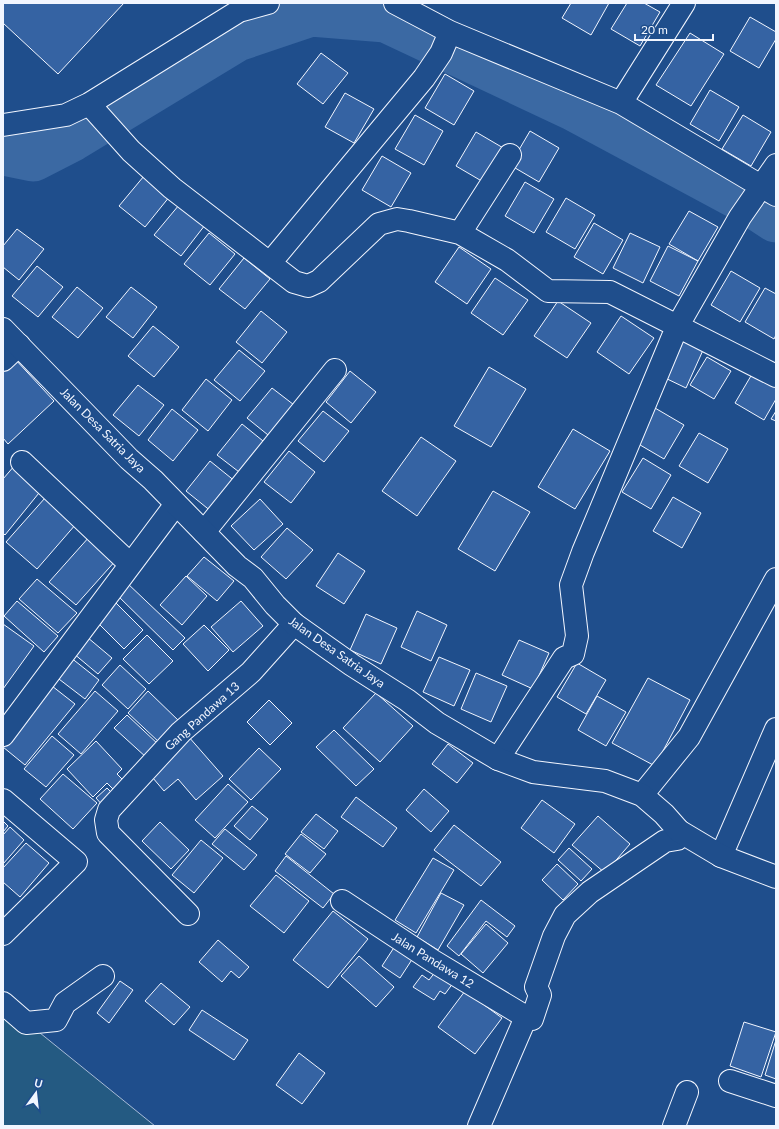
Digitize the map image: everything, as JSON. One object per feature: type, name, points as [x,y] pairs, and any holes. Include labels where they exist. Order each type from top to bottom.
[{"type":"street","points":[[3,126],[66,115],[89,104],[239,11],[268,3]]},
{"type":"street","points":[[395,3],[450,32],[621,103],[768,191]]},
{"type":"street","points":[[621,103],[684,3]]},
{"type":"street","points":[[270,263],[424,78],[441,53],[450,32]]},
{"type":"street","points":[[89,104],[131,152],[172,188],[294,282],[308,286],[319,281],[378,224],[397,219],[460,233],[507,260],[548,291],[610,292],[776,376]]},
{"type":"street","points":[[460,233],[510,155]]},
{"type":"street","points":[[498,759],[564,658],[573,654],[577,636],[571,588],[572,579],[677,327],[725,242],[768,191],[776,165]]},
{"type":"street","name":"Jalan Desa Satria Jaya","points":[[3,329],[129,459],[153,480],[237,566],[253,578],[275,605],[294,624],[358,669],[407,700],[437,723],[498,759],[533,772],[605,781],[642,795],[664,814],[679,831],[721,856],[776,877]]},
{"type":"street","points":[[3,360],[19,345]]},
{"type":"street","points":[[204,532],[336,370]]},
{"type":"street","points":[[22,462],[130,564]]},
{"type":"street","points":[[3,735],[176,504]]},
{"type":"street","points":[[642,795],[689,737],[776,579]]},
{"type":"street","name":"Gang Pandawa 13","points":[[188,914],[108,832],[106,820],[112,806],[181,732],[251,672],[294,624]]},
{"type":"street","points":[[721,856],[776,729]]},
{"type":"street","points":[[3,800],[76,862],[3,934]]},
{"type":"street","points":[[478,1126],[526,1017],[532,1019],[540,995],[536,987],[554,936],[564,915],[590,892],[665,840],[677,839],[679,831]]},
{"type":"street","name":"Jalan Pandawa 12","points":[[342,901],[433,961],[526,1017]]},
{"type":"street","points":[[3,1003],[26,1023],[56,1020],[65,1003],[103,976]]},
{"type":"street","points":[[730,1081],[776,1096]]},
{"type":"street","points":[[674,1126],[687,1092]]},
{"type":"shaded area","points":[[265,3],[395,3],[621,103],[776,195],[776,219],[750,202],[575,108],[386,19],[311,13],[237,38],[72,138],[33,158],[3,152],[3,125],[43,120]]},
{"type":"shaded area","points":[[3,1003],[155,1126],[3,1126]]},
{"type":"building","points":[[3,3],[124,3],[58,74],[3,23]]},
{"type":"building","points":[[571,3],[609,3],[591,35],[562,18]]},
{"type":"building","points":[[627,3],[644,3],[660,12],[640,46],[611,29]]},
{"type":"building","points":[[750,17],[776,32],[776,39],[759,68],[730,51]]},
{"type":"building","points":[[690,33],[724,54],[691,106],[656,85]]},
{"type":"building","points":[[321,53],[348,73],[323,104],[297,84]]},
{"type":"building","points":[[445,74],[474,91],[454,125],[425,108]]},
{"type":"building","points":[[710,90],[739,107],[719,141],[690,124]]},
{"type":"building","points":[[345,93],[374,109],[354,143],[325,127]]},
{"type":"building","points":[[415,115],[443,131],[424,165],[395,149]]},
{"type":"building","points":[[743,115],[771,132],[751,166],[722,149]]},
{"type":"building","points":[[530,131],[559,148],[539,182],[510,165]]},
{"type":"building","points":[[476,132],[505,149],[485,183],[456,166]]},
{"type":"building","points":[[382,156],[411,173],[391,207],[362,190]]},
{"type":"building","points":[[144,176],[170,196],[145,227],[119,206]]},
{"type":"building","points":[[525,182],[554,199],[534,233],[505,216]]},
{"type":"building","points":[[566,198],[595,215],[575,249],[546,232]]},
{"type":"building","points":[[179,205],[205,225],[181,256],[154,235]]},
{"type":"building","points":[[689,211],[718,227],[698,261],[669,244]]},
{"type":"building","points":[[594,223],[623,240],[603,274],[574,257]]},
{"type":"building","points":[[17,229],[44,249],[19,280],[3,267],[3,246]]},
{"type":"building","points":[[209,233],[235,254],[210,285],[184,264]]},
{"type":"building","points":[[630,233],[660,247],[643,283],[613,268]]},
{"type":"building","points":[[668,246],[698,261],[679,296],[650,281]]},
{"type":"building","points":[[459,247],[491,269],[467,304],[435,282]]},
{"type":"building","points":[[244,258],[270,279],[245,309],[219,289]]},
{"type":"building","points":[[37,266],[63,287],[38,317],[12,296]]},
{"type":"building","points":[[731,271],[760,288],[740,322],[711,305]]},
{"type":"building","points":[[495,278],[528,300],[503,335],[471,313]]},
{"type":"building","points":[[77,287],[103,308],[78,338],[52,317]]},
{"type":"building","points":[[131,287],[157,307],[133,338],[106,317]]},
{"type":"building","points":[[765,288],[776,294],[776,335],[774,339],[745,322]]},
{"type":"building","points":[[558,301],[591,323],[567,358],[534,336]]},
{"type":"building","points":[[261,311],[287,332],[262,363],[236,342]]},
{"type":"building","points":[[621,316],[654,338],[629,374],[597,352]]},
{"type":"building","points":[[153,326],[179,347],[154,377],[128,356]]},
{"type":"building","points":[[679,336],[704,348],[686,388],[661,376]]},
{"type":"building","points":[[239,350],[265,371],[240,401],[214,380]]},
{"type":"building","points":[[707,357],[731,371],[714,399],[690,385]]},
{"type":"building","points":[[14,358],[54,401],[8,444],[3,438],[3,369]]},
{"type":"building","points":[[489,367],[526,389],[491,447],[454,426]]},
{"type":"building","points":[[755,369],[776,381],[776,399],[764,420],[735,403]]},
{"type":"building","points":[[350,371],[376,392],[351,423],[326,402]]},
{"type":"building","points":[[206,379],[232,400],[208,431],[182,410]]},
{"type":"building","points":[[138,385],[164,405],[139,436],[113,415]]},
{"type":"building","points":[[272,388],[298,408],[273,439],[247,418]]},
{"type":"building","points":[[655,408],[684,425],[664,459],[635,442]]},
{"type":"building","points":[[172,409],[198,430],[173,461],[148,440]]},
{"type":"building","points":[[323,411],[349,431],[324,462],[298,441]]},
{"type":"building","points":[[776,411],[776,421],[771,419]]},
{"type":"building","points":[[242,424],[268,445],[243,475],[217,455]]},
{"type":"building","points":[[573,429],[610,451],[575,509],[538,487]]},
{"type":"building","points":[[699,433],[728,449],[708,483],[679,466]]},
{"type":"building","points":[[421,437],[456,461],[417,516],[382,491]]},
{"type":"building","points":[[289,451],[315,472],[291,503],[264,482]]},
{"type":"building","points":[[643,458],[671,475],[651,509],[622,492]]},
{"type":"building","points":[[210,461],[236,482],[212,512],[186,491]]},
{"type":"building","points":[[15,465],[43,488],[5,535],[3,533],[3,479]]},
{"type":"building","points":[[493,491],[530,512],[495,571],[458,549]]},
{"type":"building","points":[[673,497],[701,513],[682,548],[653,531]]},
{"type":"building","points":[[45,498],[76,524],[37,569],[6,542]]},
{"type":"building","points":[[260,499],[283,524],[254,550],[231,526]]},
{"type":"building","points":[[287,528],[313,550],[286,579],[261,557]]},
{"type":"building","points":[[90,536],[117,559],[76,605],[49,582]]},
{"type":"building","points":[[338,553],[365,571],[344,604],[316,586]]},
{"type":"building","points":[[204,557],[234,581],[217,601],[187,576]]},
{"type":"building","points":[[186,576],[207,596],[182,625],[160,605]]},
{"type":"building","points":[[37,579],[77,613],[58,633],[19,599]]},
{"type":"building","points":[[126,582],[185,638],[173,650],[115,593]]},
{"type":"building","points":[[17,601],[58,636],[44,652],[4,616]]},
{"type":"building","points":[[241,601],[263,626],[233,652],[211,627]]},
{"type":"building","points":[[116,603],[143,630],[124,649],[96,621]]},
{"type":"building","points":[[417,611],[447,625],[431,661],[401,647]]},
{"type":"building","points":[[366,614],[397,628],[381,664],[350,650]]},
{"type":"building","points":[[3,624],[34,646],[3,689]]},
{"type":"building","points":[[204,625],[229,650],[208,671],[183,644]]},
{"type":"building","points":[[147,635],[173,661],[149,684],[123,659]]},
{"type":"building","points":[[87,637],[112,658],[98,674],[73,653]]},
{"type":"building","points":[[519,640],[549,653],[533,689],[502,675]]},
{"type":"building","points":[[70,657],[99,680],[85,699],[55,676]]},
{"type":"building","points":[[439,657],[470,670],[454,706],[423,692]]},
{"type":"building","points":[[577,663],[606,680],[586,714],[557,697]]},
{"type":"building","points":[[120,665],[146,689],[128,709],[102,685]]},
{"type":"building","points":[[476,673],[507,686],[491,722],[461,709]]},
{"type":"building","points":[[648,678],[690,700],[655,766],[612,743]]},
{"type":"building","points":[[52,686],[75,704],[25,765],[3,747]]},
{"type":"building","points":[[95,691],[118,711],[81,754],[58,734]]},
{"type":"building","points":[[148,691],[180,722],[160,743],[128,713]]},
{"type":"building","points":[[376,693],[413,726],[380,762],[343,728]]},
{"type":"building","points":[[597,696],[626,712],[606,746],[578,730]]},
{"type":"building","points":[[269,700],[292,723],[270,745],[247,722]]},
{"type":"building","points":[[127,715],[159,745],[147,758],[114,728]]},
{"type":"building","points":[[334,730],[374,769],[356,786],[316,747]]},
{"type":"building","points":[[52,736],[74,755],[46,787],[24,769]]},
{"type":"building","points":[[188,736],[223,776],[196,800],[178,779],[164,791],[147,771]]},
{"type":"building","points":[[96,741],[122,769],[117,774],[125,782],[115,791],[107,783],[93,797],[67,769]]},
{"type":"building","points":[[448,744],[473,763],[457,783],[432,764]]},
{"type":"building","points":[[259,748],[281,769],[251,800],[229,779]]},
{"type":"building","points":[[63,774],[97,803],[73,829],[40,799]]},
{"type":"building","points":[[228,784],[248,802],[215,838],[195,820]]},
{"type":"building","points":[[107,788],[115,796],[104,807],[96,798]]},
{"type":"building","points":[[424,789],[449,811],[431,832],[406,810]]},
{"type":"building","points":[[356,797],[397,828],[383,847],[341,817]]},
{"type":"building","points":[[542,800],[575,824],[554,853],[521,828]]},
{"type":"building","points":[[252,806],[268,819],[250,840],[234,826]]},
{"type":"building","points":[[316,814],[338,831],[324,849],[301,832]]},
{"type":"building","points":[[598,816],[630,844],[605,873],[572,845]]},
{"type":"building","points":[[3,821],[8,826],[3,832]]},
{"type":"building","points":[[160,822],[189,850],[171,869],[142,841]]},
{"type":"building","points":[[454,825],[501,862],[481,886],[434,850]]},
{"type":"building","points":[[10,827],[24,840],[3,864],[3,835]]},
{"type":"building","points":[[225,829],[257,855],[244,870],[212,844]]},
{"type":"building","points":[[301,834],[326,854],[310,873],[285,854]]},
{"type":"building","points":[[201,840],[223,858],[194,893],[172,875]]},
{"type":"building","points":[[26,843],[49,863],[20,897],[3,882],[3,868]]},
{"type":"building","points":[[569,848],[592,869],[581,881],[558,860]]},
{"type":"building","points":[[286,856],[334,894],[323,908],[275,871]]},
{"type":"building","points":[[433,858],[454,870],[416,933],[395,920]]},
{"type":"building","points":[[557,864],[578,884],[563,900],[542,880]]},
{"type":"building","points":[[276,875],[309,901],[284,933],[250,906]]},
{"type":"building","points":[[441,893],[464,905],[438,950],[417,937]]},
{"type":"building","points":[[481,900],[515,926],[507,937],[486,921],[459,956],[447,946]]},
{"type":"building","points":[[333,911],[368,939],[328,988],[293,960]]},
{"type":"building","points":[[486,924],[508,943],[483,973],[461,954]]},
{"type":"building","points":[[218,940],[249,967],[239,978],[231,971],[222,982],[199,962]]},
{"type":"building","points":[[395,946],[413,958],[400,978],[382,966]]},
{"type":"building","points":[[359,956],[394,987],[376,1007],[341,976]]},
{"type":"building","points":[[439,967],[456,979],[445,994],[440,991],[434,1000],[413,987],[422,975],[429,980]]},
{"type":"building","points":[[120,981],[133,990],[109,1023],[97,1013]]},
{"type":"building","points":[[161,983],[190,1007],[174,1025],[145,1001]]},
{"type":"building","points":[[465,991],[502,1018],[475,1054],[438,1027]]},
{"type":"building","points":[[202,1010],[248,1040],[234,1060],[189,1030]]},
{"type":"building","points":[[744,1022],[776,1032],[761,1077],[730,1066]]},
{"type":"building","points":[[776,1040],[776,1079],[765,1075]]},
{"type":"building","points":[[299,1053],[325,1073],[302,1104],[276,1085]]},
{"type":"waterway","points":[[3,152],[33,158],[72,138],[237,38],[311,13],[386,19],[575,108],[750,202],[776,219]]}]
